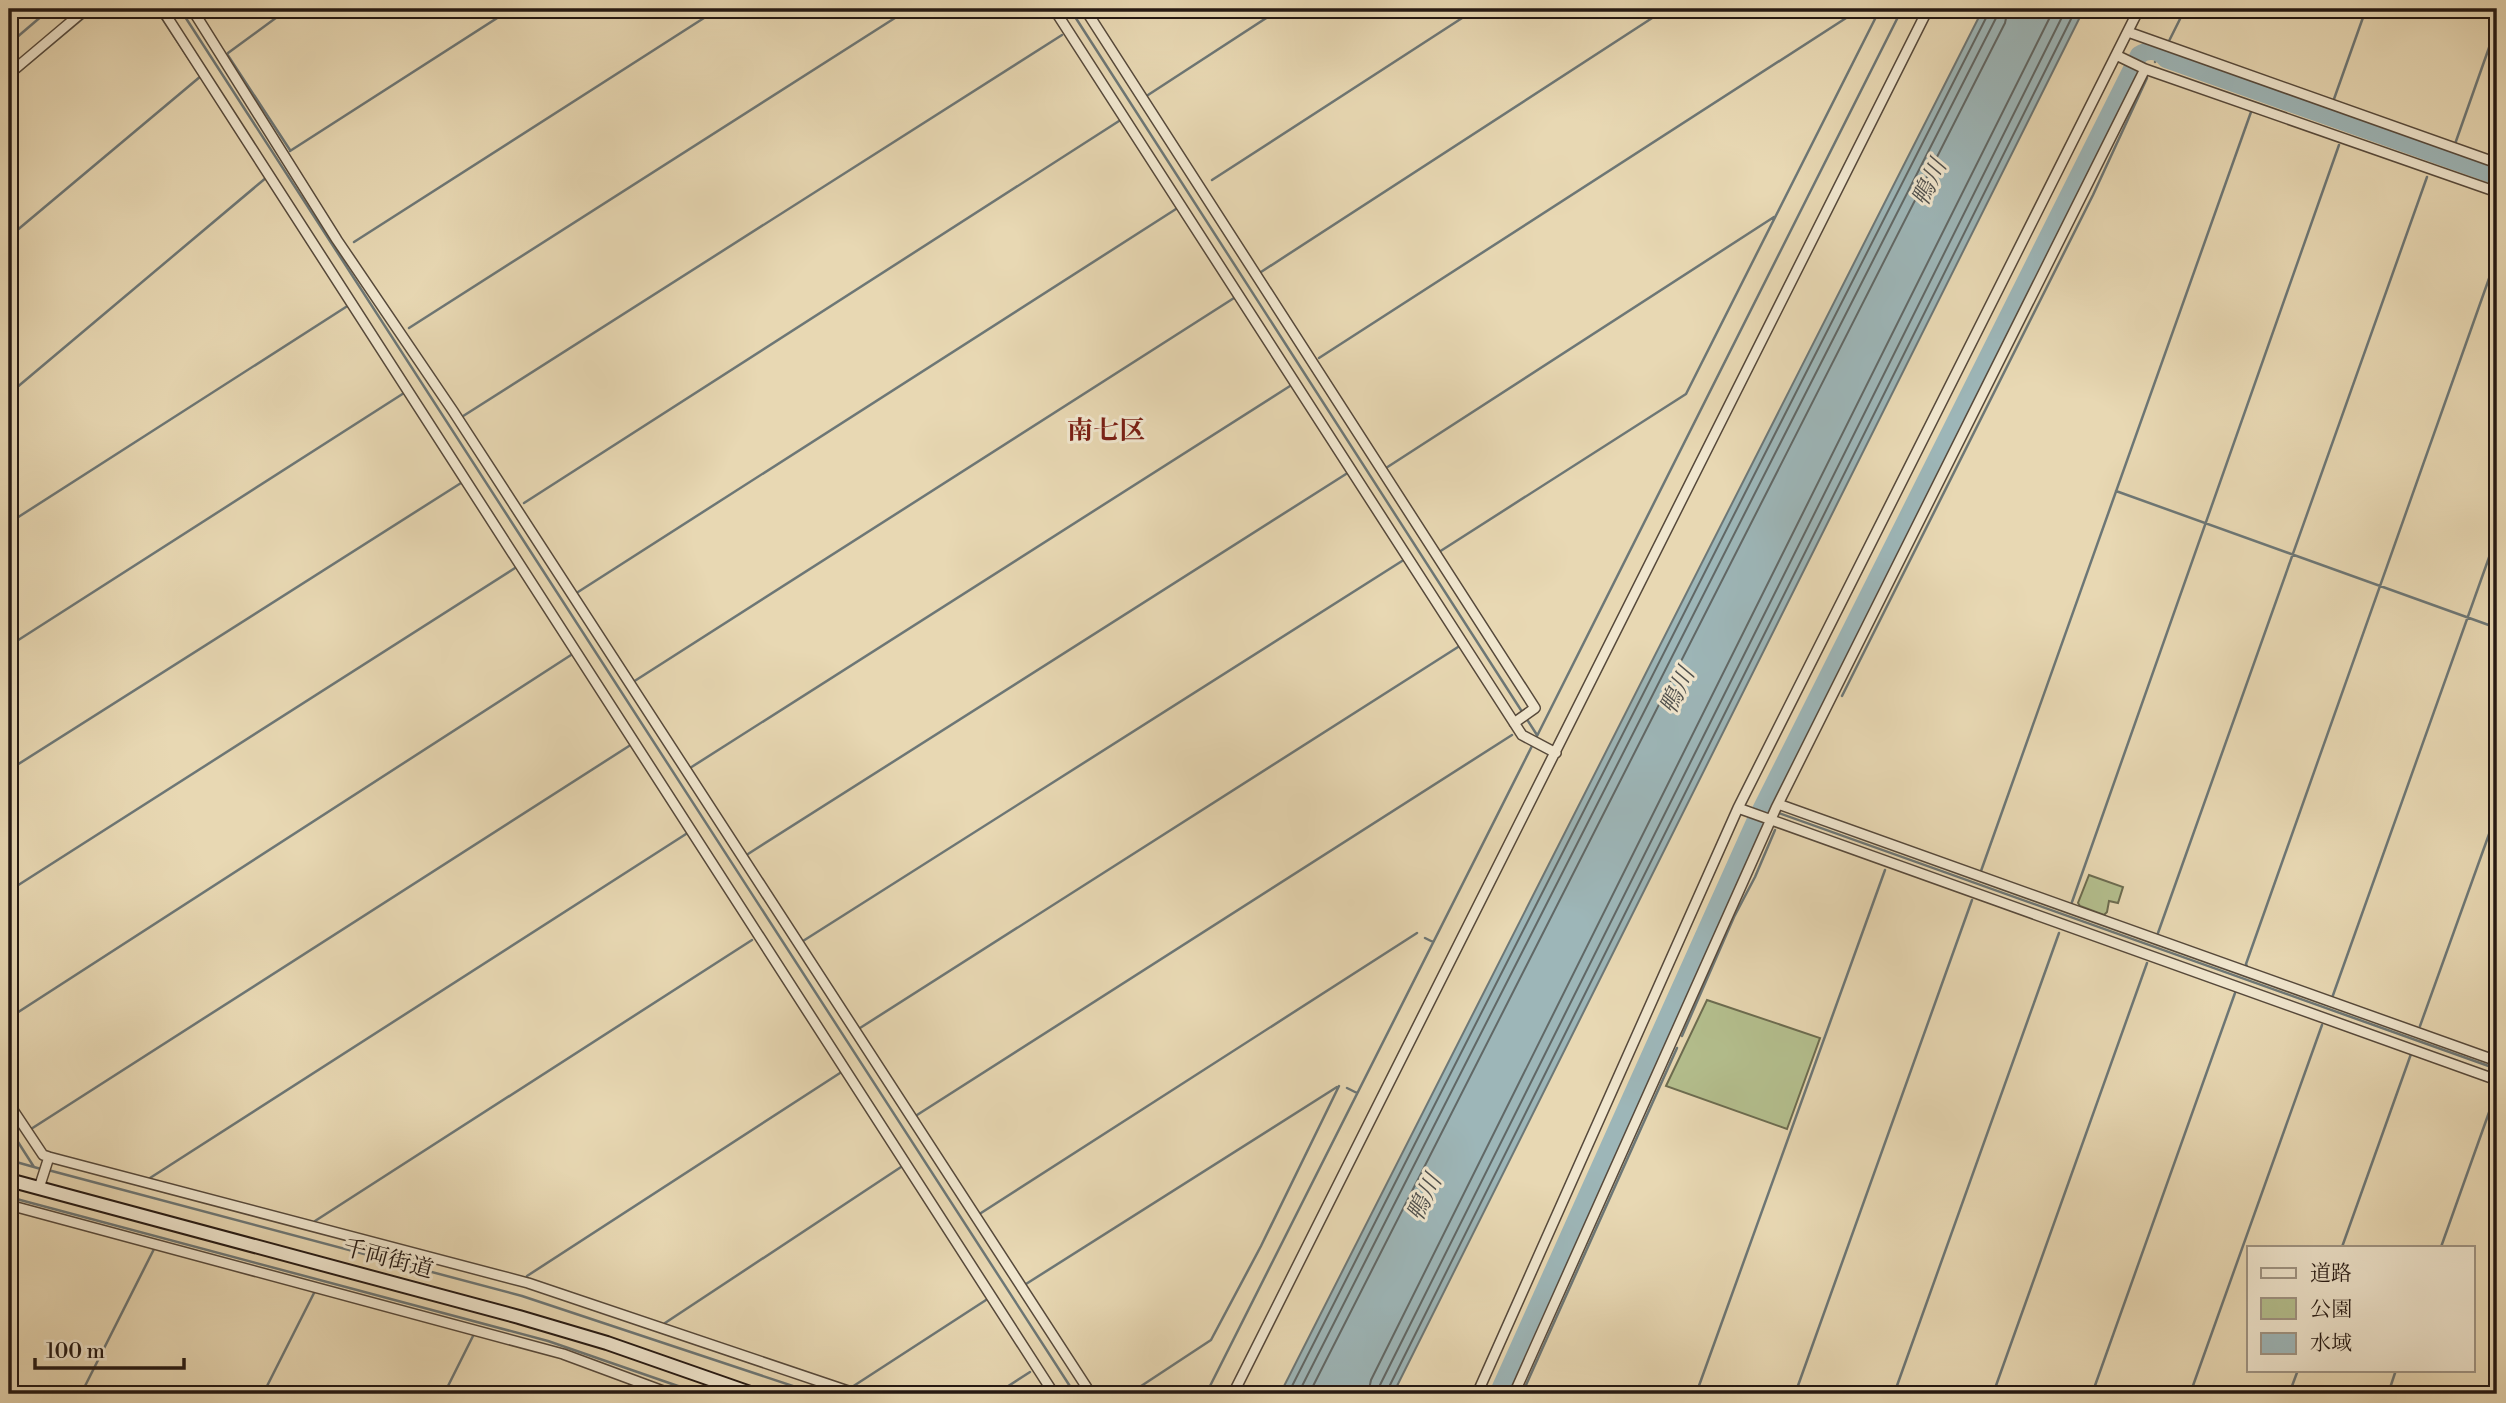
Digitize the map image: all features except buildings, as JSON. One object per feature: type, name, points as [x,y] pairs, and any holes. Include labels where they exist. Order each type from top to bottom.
[{"type":"street","points":[[9,74],[86,9]]},
{"type":"street","points":[[162,9],[1054,1394]]},
{"type":"street","points":[[192,9],[337,240],[453,411],[1091,1394]]},
{"type":"street","points":[[1054,9],[1521,718],[1524,736],[1553,751]]},
{"type":"street","points":[[1085,9],[1535,708],[1521,718]]},
{"type":"street","points":[[1233,1394],[1553,751],[1928,9]]},
{"type":"street","points":[[1477,1394],[1738,808],[2139,9]]},
{"type":"street","points":[[2128,32],[2497,163]]},
{"type":"street","points":[[2116,55],[2143,68],[2497,192]]},
{"type":"street","points":[[1514,1394],[1772,813],[2143,68]]},
{"type":"street","points":[[1738,808],[1752,813],[1772,813],[2497,1061]]},
{"type":"street","points":[[1772,813],[2497,1080]]},
{"type":"street","points":[[9,1104],[48,1160],[528,1283],[857,1394]]},
{"type":"street","points":[[40,1185],[48,1160]]},
{"type":"street","name":"千両街道","points":[[9,1180],[40,1185],[519,1317],[607,1343],[753,1394]]},
{"type":"street","points":[[9,1205],[564,1354],[671,1394]]},
{"type":"green space","points":[[2089,875],[2123,887],[2118,903],[2109,901],[2104,915],[2078,903]]},
{"type":"green space","points":[[1707,1000],[1820,1038],[1787,1129],[1666,1086]]},
{"type":"water","name":"鴨川","points":[[1983,9],[2084,9],[1393,1394],[1280,1394]]},
{"type":"waterway","points":[[9,44],[50,9]]},
{"type":"waterway","points":[[9,80],[94,9]]},
{"type":"waterway","points":[[156,9],[191,62]]},
{"type":"waterway","points":[[180,9],[1075,1394]]},
{"type":"waterway","points":[[228,53],[288,9]]},
{"type":"waterway","points":[[290,151],[511,9]]},
{"type":"waterway","points":[[354,242],[718,9]]},
{"type":"waterway","points":[[409,328],[909,9]]},
{"type":"waterway","points":[[1070,9],[1537,735]]},
{"type":"waterway","points":[[1148,95],[1280,9]]},
{"type":"waterway","points":[[1212,180],[1476,9]]},
{"type":"waterway","points":[[1261,272],[1666,9]]},
{"type":"waterway","points":[[1319,358],[1860,9]]},
{"type":"waterway","points":[[1439,552],[1686,394],[1880,9]]},
{"type":"waterway","points":[[1536,738],[1902,9]]},
{"type":"waterway","points":[[2169,41],[2185,9]]},
{"type":"waterway","points":[[2334,99],[2366,9]]},
{"type":"waterway","points":[[2455,144],[2497,25]]},
{"type":"waterway","points":[[460,418],[1062,35]]},
{"type":"waterway","points":[[1498,1394],[1755,822],[2139,55],[2150,51],[2157,52],[2166,59],[2497,176]]},
{"type":"waterway","points":[[2162,55],[2164,51]]},
{"type":"waterway","points":[[227,54],[290,150]]},
{"type":"waterway","points":[[2155,62],[2159,54]]},
{"type":"waterway","points":[[9,237],[201,76]]},
{"type":"waterway","points":[[1842,696],[2093,195],[2147,78]]},
{"type":"waterway","points":[[2328,116],[2329,111]]},
{"type":"waterway","points":[[1981,871],[2251,112]]},
{"type":"waterway","points":[[524,503],[1119,121]]},
{"type":"waterway","points":[[2072,902],[2339,145]]},
{"type":"waterway","points":[[2449,159],[2451,155]]},
{"type":"waterway","points":[[9,394],[267,177]]},
{"type":"waterway","points":[[2158,933],[2427,177]]},
{"type":"waterway","points":[[578,592],[1176,209]]},
{"type":"waterway","points":[[1386,468],[1774,217]]},
{"type":"waterway","points":[[2247,967],[2497,256]]},
{"type":"waterway","points":[[633,682],[1234,298]]},
{"type":"waterway","points":[[9,523],[349,305]]},
{"type":"waterway","points":[[690,768],[1290,386]]},
{"type":"waterway","points":[[9,646],[404,393]]},
{"type":"waterway","points":[[748,854],[1346,474]]},
{"type":"waterway","points":[[9,770],[461,483]]},
{"type":"waterway","points":[[2116,491],[2497,628]]},
{"type":"waterway","points":[[2332,998],[2497,535]]},
{"type":"waterway","points":[[803,941],[1402,561]]},
{"type":"waterway","points":[[9,891],[515,568]]},
{"type":"waterway","points":[[860,1028],[1458,647]]},
{"type":"waterway","points":[[9,1018],[571,655]]},
{"type":"waterway","points":[[917,1115],[1512,735]]},
{"type":"waterway","points":[[1206,1394],[1533,744]]},
{"type":"waterway","points":[[31,1129],[629,746]]},
{"type":"waterway","points":[[1762,807],[2497,1069]]},
{"type":"waterway","points":[[2420,1026],[2497,812]]},
{"type":"waterway","points":[[1682,1036],[1775,830]]},
{"type":"waterway","points":[[150,1178],[686,834]]},
{"type":"waterway","points":[[1696,1394],[1885,870]]},
{"type":"waterway","points":[[1795,1394],[1972,900]]},
{"type":"waterway","points":[[981,1213],[1417,933]]},
{"type":"waterway","points":[[1894,1394],[2059,933]]},
{"type":"waterway","points":[[1425,938],[1433,942]]},
{"type":"waterway","points":[[315,1221],[752,940]]},
{"type":"waterway","points":[[1993,1394],[2147,963]]},
{"type":"waterway","points":[[2092,1394],[2235,993]]},
{"type":"waterway","points":[[2190,1394],[2322,1025]]},
{"type":"waterway","points":[[1522,1394],[1677,1048]]},
{"type":"waterway","points":[[2342,1246],[2411,1054]]},
{"type":"waterway","points":[[527,1276],[840,1073]]},
{"type":"waterway","points":[[1129,1394],[1211,1340],[1261,1246],[1339,1086]]},
{"type":"waterway","points":[[1026,1284],[1337,1087]]},
{"type":"waterway","points":[[1347,1088],[1357,1093]]},
{"type":"waterway","points":[[2441,1246],[2497,1090]]},
{"type":"waterway","points":[[9,1128],[34,1167]]},
{"type":"waterway","points":[[9,1160],[41,1169]]},
{"type":"waterway","points":[[665,1323],[901,1167]]},
{"type":"waterway","points":[[48,1170],[522,1296],[817,1394]]},
{"type":"waterway","points":[[9,1197],[548,1341],[701,1394]]},
{"type":"waterway","points":[[81,1394],[154,1249]]},
{"type":"waterway","points":[[263,1394],[314,1293]]},
{"type":"waterway","points":[[852,1387],[986,1300]]},
{"type":"waterway","points":[[444,1394],[474,1334]]},
{"type":"waterway","points":[[2487,1394],[2497,1365]]},
{"type":"waterway","points":[[996,1394],[1030,1372]]},
{"type":"waterway","points":[[2289,1394],[2297,1372]]},
{"type":"waterway","points":[[2388,1394],[2395,1372]]},
{"type":"waterway","points":[[625,1394],[630,1384]]},
{"type":"district","name":"南七区","points":[[1106,431]]}]
